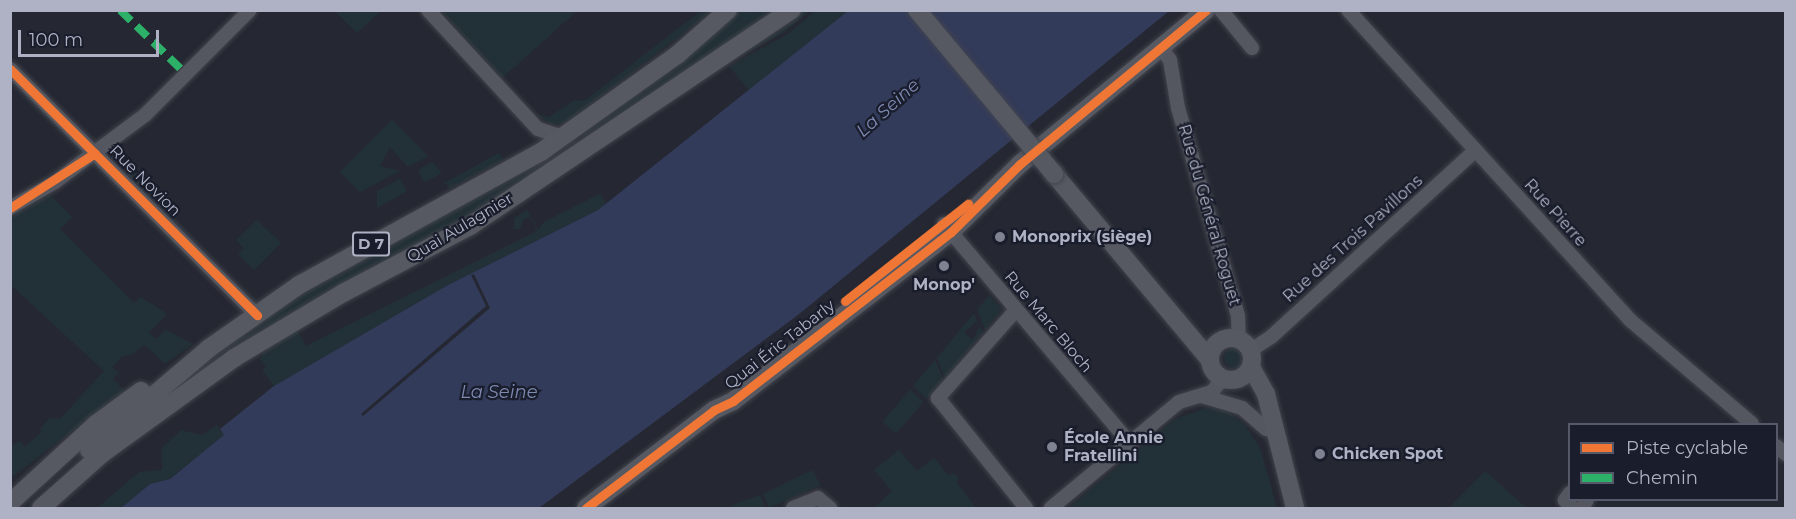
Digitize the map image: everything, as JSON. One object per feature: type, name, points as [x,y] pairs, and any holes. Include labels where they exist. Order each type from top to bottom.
[{"type":"main road","name":"Quai Aulagnier","points":[[26,508],[208,349],[336,262],[541,152],[676,55],[728,10]]},
{"type":"main road","name":"Quai Aulagnier","points":[[41,508],[103,453],[273,333],[470,226],[792,10]]},
{"type":"main road","points":[[917,10],[1190,335],[1212,353],[1240,363]]},
{"type":"main road","name":"Quai Éric Tabarly","points":[[714,410],[734,401],[947,228],[1020,164],[1206,10]]},
{"type":"main road","points":[[541,152],[550,165],[566,162],[572,152],[562,136]]},
{"type":"main road","name":"Quai Éric Tabarly","points":[[586,508],[714,410],[748,377],[947,228]]},
{"type":"main road","points":[[1212,353],[1226,338],[1240,363]]},
{"type":"main road","name":"Quai Aulagnier","points":[[10,502],[118,408],[195,354],[208,349]]},
{"type":"main road","name":"Rue du Général Roguet","points":[[1240,363],[1285,475]]},
{"type":"main road","name":"Rue du Général Roguet","points":[[1240,363],[1266,394],[1295,508]]},
{"type":"main road","name":"D 7","points":[[56,508],[136,429]]},
{"type":"street","points":[[10,208],[95,153],[145,115],[250,10]]},
{"type":"street","points":[[428,10],[538,129],[562,136]]},
{"type":"street","points":[[1221,10],[1252,48]]},
{"type":"street","name":"Rue Pierre","points":[[1348,10],[1630,320],[1751,423]]},
{"type":"street","name":"Rue du Général Roguet","points":[[1156,52],[1170,60],[1174,92],[1238,316],[1240,363]]},
{"type":"street","name":"Rue Novion","points":[[10,69],[257,315]]},
{"type":"street","points":[[538,129],[541,152]]},
{"type":"street","name":"Rue des Trois Pavillons","points":[[1202,396],[1212,392],[1240,363],[1476,150]]},
{"type":"street","name":"Rue Marc Bloch","points":[[947,228],[1128,441]]},
{"type":"street","points":[[1016,310],[938,398],[1026,508]]},
{"type":"street","points":[[1051,508],[1128,441],[1179,402],[1202,396],[1242,408],[1266,429]]},
{"type":"street","name":"Quai Aulagnier","points":[[10,490],[55,461]]},
{"type":"street","points":[[1568,495],[1565,500],[1573,508]]},
{"type":"street","points":[[793,508],[818,498],[830,508]]},
{"type":"shaded area","points":[[335,11],[381,11],[357,33]]},
{"type":"shaded area","points":[[441,11],[577,11],[502,78]]},
{"type":"shaded area","points":[[701,11],[712,11],[566,123],[551,124],[536,114],[549,117],[575,100],[584,101]]},
{"type":"shaded area","points":[[738,11],[784,11],[588,141],[581,132]]},
{"type":"shaded area","points":[[802,11],[810,11],[783,33],[700,78],[776,31]]},
{"type":"shaded area","points":[[815,11],[848,12],[749,91],[729,66],[788,34]]},
{"type":"shaded area","points":[[392,120],[428,156],[408,167],[390,147],[380,166],[400,171],[360,192],[340,172]]},
{"type":"shaded area","points":[[499,153],[504,160],[449,189],[446,183],[430,191]]},
{"type":"shaded area","points":[[112,159],[126,160],[172,206],[168,211],[205,251]]},
{"type":"shaded area","points":[[540,160],[544,167],[483,208],[256,335],[37,508],[32,508],[124,426],[281,303]]},
{"type":"shaded area","points":[[432,162],[442,173],[424,182],[418,170]]},
{"type":"shaded area","points":[[400,179],[407,191],[377,208],[377,191]]},
{"type":"shaded area","points":[[600,194],[607,204],[598,210],[448,285],[274,386],[262,370],[266,367],[260,359],[265,350],[297,329],[306,346],[537,231],[530,217],[523,220],[520,229],[514,229],[514,218],[527,210],[538,230],[544,222]]},
{"type":"shaded area","points":[[50,195],[72,217],[60,229],[134,303],[141,297],[167,314],[149,333],[156,339],[166,330],[193,344],[165,364],[145,345],[131,355],[122,356],[112,368],[119,372],[113,379],[125,391],[11,478],[11,446],[20,441],[25,446],[42,432],[40,429],[50,418],[60,419],[104,371],[11,285],[11,217]]},
{"type":"shaded area","points":[[257,220],[281,243],[254,270],[238,254],[244,248],[236,240]]},
{"type":"shaded area","points":[[989,295],[1002,309],[985,330],[977,310]]},
{"type":"shaded area","points":[[974,313],[977,321],[964,332],[972,340],[980,326],[983,332],[945,378],[937,358]]},
{"type":"shaded area","points":[[1234,348],[1241,351],[1244,358],[1241,365],[1234,368],[1227,365],[1224,358],[1227,351]]},
{"type":"shaded area","points":[[935,360],[944,380],[926,399],[913,386]]},
{"type":"shaded area","points":[[910,390],[924,402],[896,434],[882,422]]},
{"type":"shaded area","points":[[1206,408],[1226,410],[1245,425],[1260,448],[1277,508],[1068,508],[1175,419]]},
{"type":"shaded area","points":[[217,425],[225,435],[169,479],[150,484],[121,508],[97,508],[139,472],[162,470],[162,448],[181,430],[202,435]]},
{"type":"shaded area","points":[[899,450],[917,471],[934,458],[948,475],[954,473],[958,478],[957,483],[976,508],[874,508],[892,491],[874,470]]},
{"type":"shaded area","points":[[812,470],[821,485],[769,508],[763,494]]},
{"type":"shaded area","points":[[1485,471],[1521,503],[1528,508],[1449,508]]},
{"type":"shaded area","points":[[760,495],[765,508],[733,508],[732,505]]},
{"type":"water","name":"La Seine","points":[[848,11],[1169,11],[798,315],[539,508],[121,508],[150,484],[170,479],[224,435],[220,429],[274,386],[448,285],[598,210]]},
{"type":"pier","points":[[474,274],[490,308],[363,416],[361,414],[486,306],[471,275]]},
{"type":"marked path","points":[[120,10],[186,74]]},
{"type":"cycle path","points":[[586,508],[714,410],[733,401],[951,232],[1020,164],[1206,10]]},
{"type":"cycle path","points":[[10,69],[257,315]]},
{"type":"cycle path","points":[[10,208],[95,153]]},
{"type":"cycle path","points":[[845,301],[968,204]]},
{"type":"place","name":"Monoprix (siège)","points":[[1000,237]]},
{"type":"place","name":"Monop'","points":[[944,266]]},
{"type":"place","name":"École Annie Fratellini","points":[[1052,447]]},
{"type":"place","name":"Chicken Spot","points":[[1320,454]]}]
